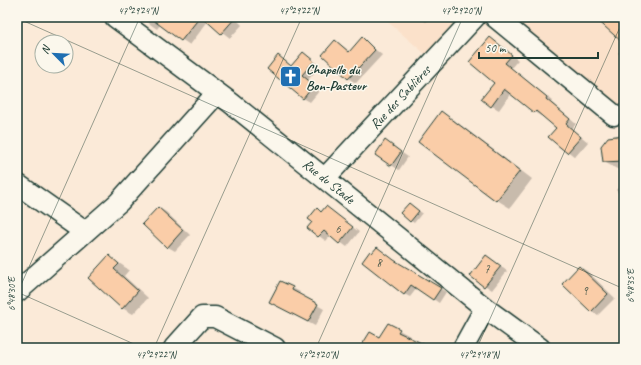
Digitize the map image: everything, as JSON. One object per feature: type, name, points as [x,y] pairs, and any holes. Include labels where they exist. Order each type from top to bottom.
[{"type":"street","name":"Rue du Stade","points":[[115,17],[217,93],[325,178],[485,308],[540,348]]},
{"type":"street","name":"Rue des Sablières","points":[[325,178],[475,17]]},
{"type":"street","points":[[495,17],[614,115]]},
{"type":"street","points":[[17,292],[119,202],[217,93]]},
{"type":"street","points":[[17,184],[85,232]]},
{"type":"street","points":[[463,348],[485,308]]},
{"type":"street","points":[[174,348],[202,317],[215,317],[275,348]]},
{"type":"shaded area","points":[[382,17],[624,17],[624,124],[496,26],[481,25],[443,69]]},
{"type":"building","points":[[149,17],[200,17],[181,41]]},
{"type":"building","points":[[202,17],[236,17],[221,34]]},
{"type":"building","points":[[594,17],[624,17],[624,44]]},
{"type":"building","points":[[362,37],[375,50],[348,79],[322,55],[335,40],[349,52]]},
{"type":"building","points":[[490,37],[512,55],[505,63],[547,97],[546,99],[570,119],[566,124],[581,137],[567,153],[548,137],[556,128],[536,111],[534,113],[504,89],[491,107],[481,99],[494,83],[469,62]]},
{"type":"building","name":"Chapelle du Bon-Pasteur","points":[[303,52],[314,61],[302,75],[314,85],[303,99],[267,69],[278,55],[291,66]]},
{"type":"building","points":[[441,111],[520,171],[496,201],[418,142]]},
{"type":"building","points":[[624,135],[624,161],[603,162],[601,146],[608,137]]},
{"type":"building","points":[[385,140],[401,152],[391,166],[375,155]]},
{"type":"building","points":[[409,203],[419,211],[410,222],[400,213]]},
{"type":"building","points":[[326,206],[353,227],[339,244],[324,231],[318,237],[307,228],[312,222],[308,219],[317,208],[321,212]]},
{"type":"building","points":[[158,207],[183,230],[167,248],[142,224]]},
{"type":"building","points":[[377,247],[394,260],[441,288],[433,300],[411,285],[404,295],[362,262],[370,251],[372,253]]},
{"type":"building","points":[[109,255],[119,264],[114,269],[138,291],[122,309],[88,278]]},
{"type":"building","points":[[486,255],[501,266],[484,287],[470,276]]},
{"type":"building","points":[[579,266],[608,294],[591,312],[562,284]]},
{"type":"building","points":[[280,281],[293,287],[292,290],[318,304],[308,322],[269,302]]},
{"type":"building","points":[[388,323],[400,329],[398,332],[432,348],[360,348],[370,332],[379,337]]},
{"type":"place","name":"Chapelle du Bon-Pasteur","points":[[290,77]]}]
